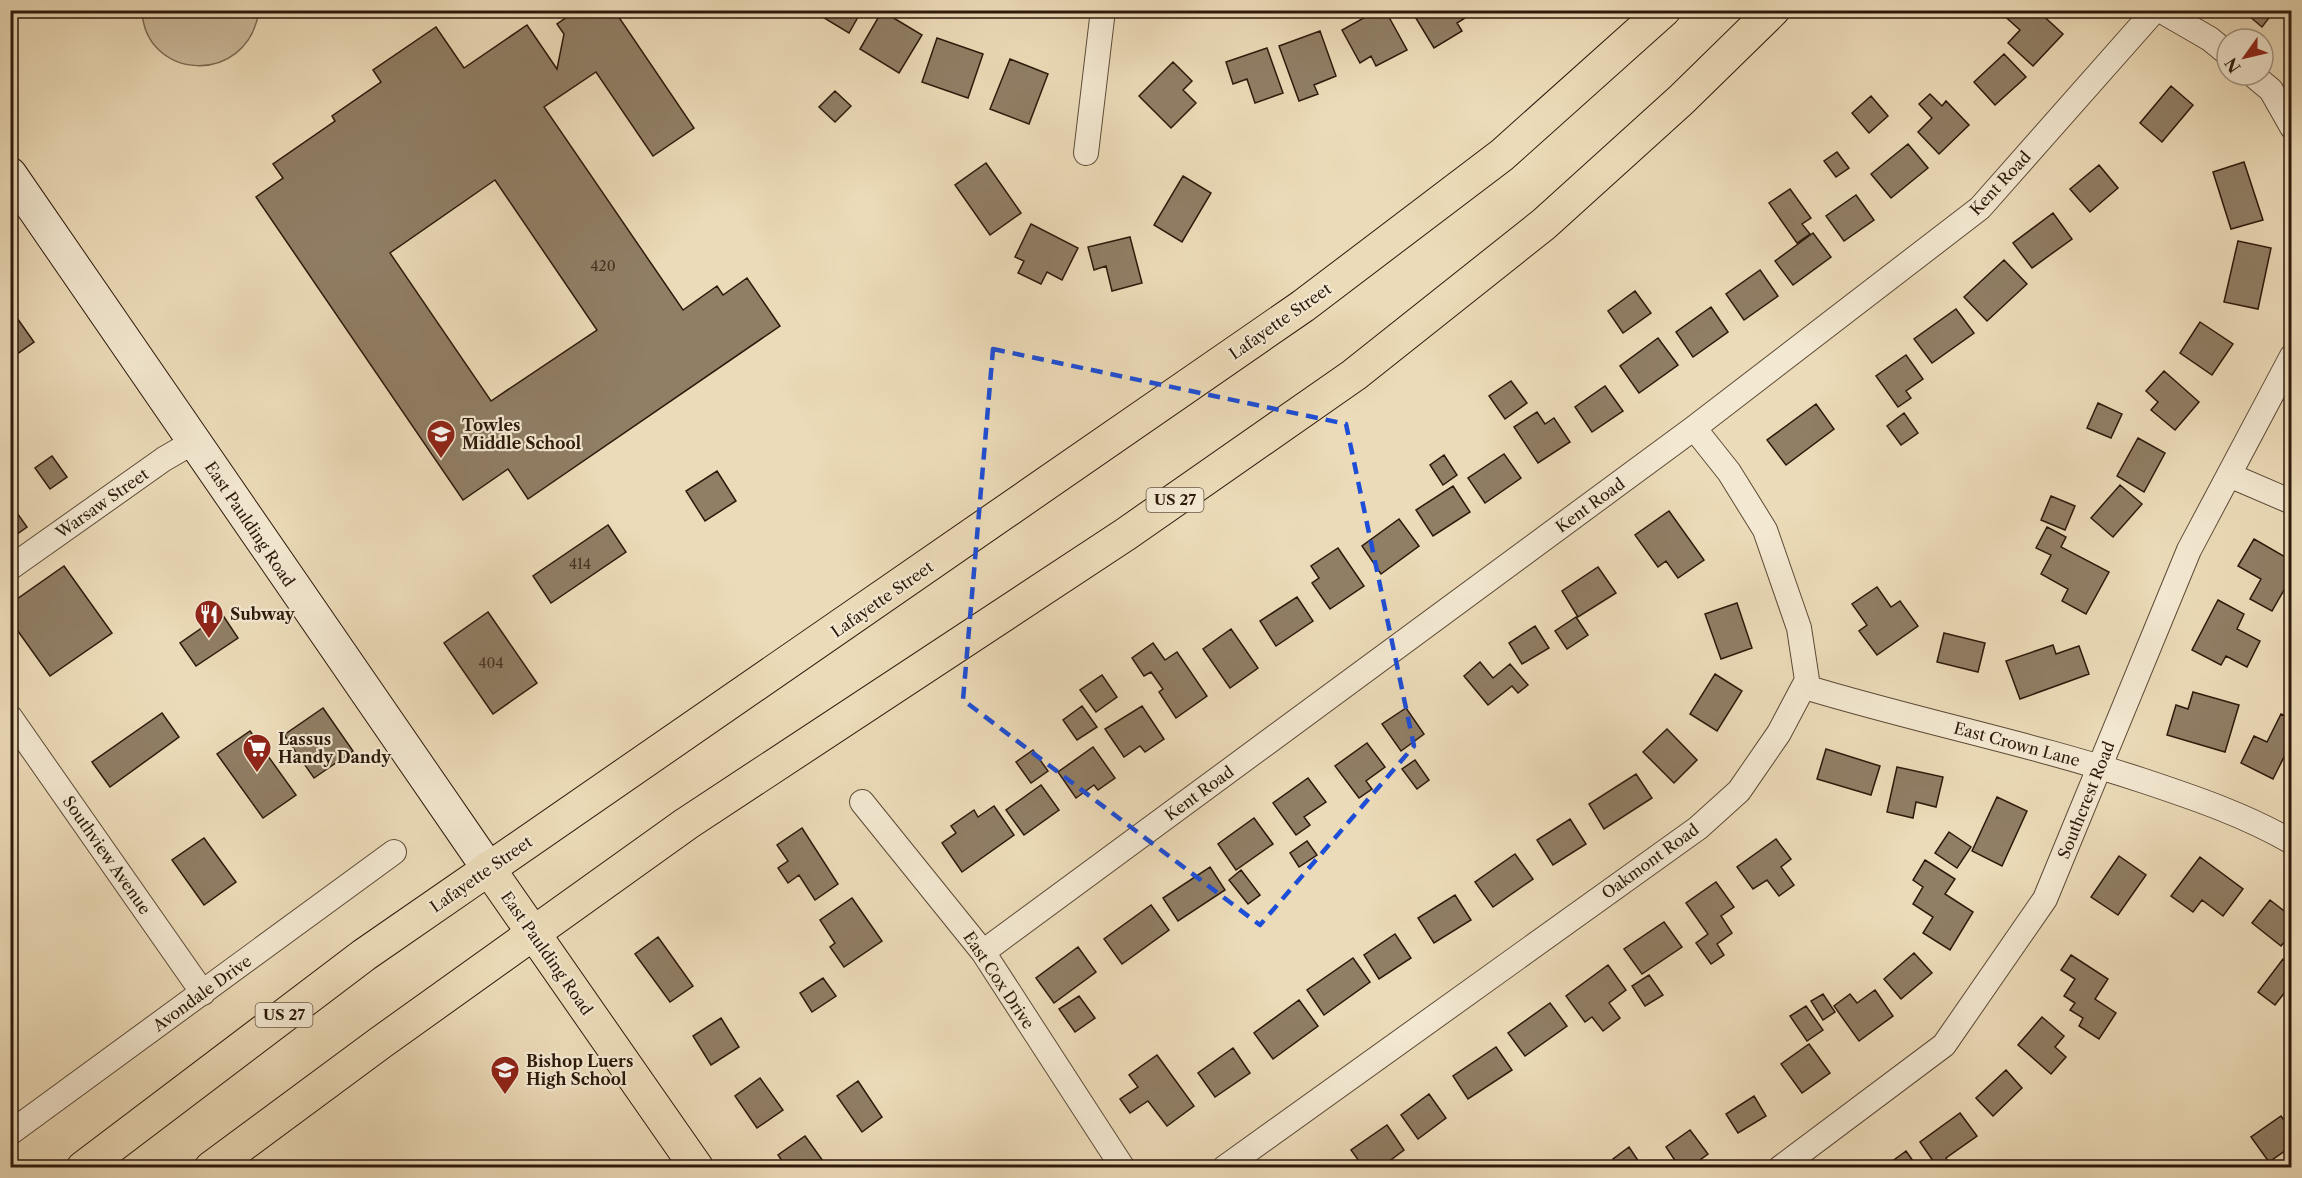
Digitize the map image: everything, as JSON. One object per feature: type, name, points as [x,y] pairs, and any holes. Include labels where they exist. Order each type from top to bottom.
[{"type":"main road","name":"Lafayette Street","points":[[83,1167],[364,956],[488,868],[1303,306],[1502,155],[1664,10]]},
{"type":"main road","name":"US 27","points":[[211,1167],[686,824],[1126,534],[1354,375],[1544,224],[1681,100],[1773,10]]},
{"type":"main road","name":"East Paulding Road","points":[[10,174],[697,1167]]},
{"type":"street","points":[[1086,153],[1103,10]]},
{"type":"street","name":"Kent Road","points":[[983,952],[1694,428],[1980,208],[2155,10]]},
{"type":"street","points":[[2160,10],[2215,43]]},
{"type":"street","points":[[2267,87],[2292,128]]},
{"type":"street","name":"Southcrest Road","points":[[1780,1167],[1899,1081],[1944,1045],[2044,899],[2189,550],[2292,356]]},
{"type":"street","points":[[1694,428],[1729,472],[1765,530],[1799,628],[1807,680],[1805,687]]},
{"type":"street","name":"Warsaw Street","points":[[10,568],[164,459],[195,441]]},
{"type":"street","points":[[2229,475],[2292,502]]},
{"type":"street","name":"East Crown Lane","points":[[1805,687],[2100,766],[2210,802],[2292,842]]},
{"type":"street","name":"Oakmont Road","points":[[1224,1167],[1698,828],[1739,791],[1779,733],[1805,687]]},
{"type":"street","name":"Southview Avenue","points":[[10,717],[203,993]]},
{"type":"street","name":"East Cox Drive","points":[[862,802],[983,952],[1123,1167]]},
{"type":"street","name":"Avondale Drive","points":[[10,1133],[394,852]]},
{"type":"highlighted area","points":[[993,349],[1346,424],[1414,746],[1260,925],[963,700]]},
{"type":"shaded area","points":[[142,10],[259,11],[251,36],[236,53],[217,63],[197,66],[177,61],[159,51],[147,33]]},
{"type":"building","points":[[577,10],[614,10],[694,128],[653,156],[596,72],[544,107],[683,310],[717,286],[723,295],[747,278],[780,326],[528,499],[508,469],[463,500],[256,197],[283,178],[273,164],[335,121],[332,116],[381,82],[373,70],[436,27],[464,68],[527,25],[557,69],[564,34],[557,24]],"holes":[[[495,180],[597,330],[491,401],[390,253]]]},
{"type":"building","points":[[811,10],[862,10],[849,33]]},
{"type":"building","points":[[1378,10],[1385,10],[1407,50],[1376,66],[1371,56],[1360,63],[1342,30]]},
{"type":"building","points":[[1411,10],[1472,10],[1473,13],[1457,23],[1462,31],[1434,48]]},
{"type":"building","points":[[2002,10],[2037,10],[2063,34],[2033,66],[2008,43],[2020,30],[2000,12]]},
{"type":"building","points":[[2242,10],[2275,10],[2262,27]]},
{"type":"building","points":[[882,11],[922,35],[899,73],[860,49]]},
{"type":"building","points":[[1320,31],[1336,76],[1314,85],[1318,94],[1299,101],[1279,46]]},
{"type":"building","points":[[937,38],[983,54],[968,98],[922,82]]},
{"type":"building","points":[[1267,48],[1283,93],[1255,103],[1247,79],[1233,84],[1226,62]]},
{"type":"building","points":[[2004,54],[2026,77],[1995,105],[1974,82]]},
{"type":"building","points":[[1010,59],[1048,74],[1029,124],[990,109]]},
{"type":"building","points":[[1173,62],[1192,81],[1183,90],[1196,103],[1171,128],[1139,96]]},
{"type":"building","points":[[2171,86],[2193,105],[2162,142],[2140,123]]},
{"type":"building","points":[[835,91],[851,106],[835,122],[819,107]]},
{"type":"building","points":[[1930,94],[1942,106],[1946,101],[1969,125],[1939,154],[1918,132],[1932,118],[1919,104]]},
{"type":"building","points":[[1871,96],[1888,116],[1869,133],[1852,113]]},
{"type":"building","points":[[1908,144],[1928,168],[1891,198],[1871,174]]},
{"type":"building","points":[[1837,152],[1849,168],[1836,177],[1824,161]]},
{"type":"building","points":[[2244,162],[2263,220],[2231,229],[2213,172]]},
{"type":"building","points":[[986,163],[1021,213],[990,235],[955,185]]},
{"type":"building","points":[[2099,165],[2118,188],[2090,212],[2070,189]]},
{"type":"building","points":[[1183,176],[1211,193],[1182,242],[1154,225]]},
{"type":"building","points":[[1790,189],[1811,218],[1802,224],[1810,234],[1797,243],[1769,203]]},
{"type":"building","points":[[1856,195],[1874,220],[1844,241],[1826,216]]},
{"type":"building","points":[[2053,213],[2072,239],[2032,268],[2013,243]]},
{"type":"building","points":[[1031,224],[1078,248],[1062,280],[1047,272],[1041,284],[1018,273],[1024,261],[1015,257]]},
{"type":"building","points":[[1813,233],[1831,257],[1793,285],[1775,261]]},
{"type":"building","points":[[1130,237],[1142,283],[1112,291],[1106,266],[1094,270],[1088,247]]},
{"type":"building","points":[[2238,241],[2271,248],[2258,309],[2224,302]]},
{"type":"building","points":[[2004,260],[2027,284],[1987,321],[1964,297]]},
{"type":"building","points":[[1760,270],[1778,296],[1744,320],[1726,294]]},
{"type":"building","points":[[1635,291],[1651,313],[1623,333],[1608,311]]},
{"type":"building","points":[[1711,307],[1728,332],[1693,357],[1676,332]]},
{"type":"building","points":[[10,308],[34,342],[10,359]]},
{"type":"building","points":[[1956,309],[1974,333],[1932,363],[1914,339]]},
{"type":"building","points":[[2200,322],[2233,344],[2212,375],[2180,353]]},
{"type":"building","points":[[1658,338],[1678,365],[1639,393],[1620,366]]},
{"type":"building","points":[[1906,355],[1923,379],[1906,391],[1911,398],[1898,407],[1876,376]]},
{"type":"building","points":[[2164,371],[2199,402],[2175,430],[2151,410],[2158,402],[2146,391]]},
{"type":"building","points":[[1511,381],[1527,403],[1505,419],[1489,396]]},
{"type":"building","points":[[1605,386],[1623,411],[1592,432],[1575,407]]},
{"type":"building","points":[[2098,403],[2122,414],[2111,438],[2087,428]]},
{"type":"building","points":[[1816,404],[1834,429],[1786,465],[1767,440]]},
{"type":"building","points":[[1537,412],[1545,424],[1554,418],[1570,442],[1538,463],[1514,427]]},
{"type":"building","points":[[1904,413],[1918,433],[1901,445],[1887,426]]},
{"type":"building","points":[[2138,438],[2165,453],[2144,492],[2117,476]]},
{"type":"building","points":[[1504,454],[1521,478],[1485,503],[1468,478]]},
{"type":"building","points":[[1444,455],[1457,475],[1443,485],[1430,465]]},
{"type":"building","points":[[52,456],[67,477],[50,489],[35,468]]},
{"type":"building","points":[[717,471],[736,501],[705,521],[686,491]]},
{"type":"building","points":[[2120,485],[2142,504],[2113,537],[2091,518]]},
{"type":"building","points":[[1453,486],[1470,512],[1433,536],[1416,510]]},
{"type":"building","points":[[2051,496],[2075,506],[2065,530],[2041,520]]},
{"type":"building","points":[[10,503],[27,527],[10,539]]},
{"type":"building","points":[[1669,511],[1704,560],[1678,578],[1666,561],[1658,567],[1635,535]]},
{"type":"building","points":[[1399,519],[1419,546],[1381,574],[1362,546]]},
{"type":"building","points":[[608,525],[626,552],[551,603],[533,576]]},
{"type":"building","points":[[2047,527],[2066,537],[2061,547],[2109,572],[2086,614],[2062,601],[2068,589],[2041,574],[2051,555],[2036,548]]},
{"type":"building","points":[[2254,539],[2292,561],[2292,576],[2272,611],[2250,599],[2261,579],[2238,566]]},
{"type":"building","points":[[1338,548],[1364,586],[1330,609],[1312,583],[1319,578],[1311,566]]},
{"type":"building","points":[[64,566],[112,633],[50,676],[10,620],[10,604]]},
{"type":"building","points":[[1598,567],[1616,593],[1578,617],[1562,591]]},
{"type":"building","points":[[1877,587],[1891,607],[1900,601],[1918,626],[1877,655],[1859,631],[1867,625],[1852,604]]},
{"type":"building","points":[[1297,597],[1313,621],[1276,646],[1260,621]]},
{"type":"building","points":[[2218,600],[2244,614],[2237,629],[2260,641],[2247,667],[2226,656],[2221,665],[2192,650]]},
{"type":"building","points":[[1737,603],[1752,648],[1721,659],[1705,614]]},
{"type":"building","points":[[488,612],[537,683],[493,714],[444,643]]},
{"type":"building","name":"Subway","points":[[222,614],[238,638],[196,666],[180,643]]},
{"type":"building","points":[[1576,617],[1588,635],[1567,649],[1555,631]]},
{"type":"building","points":[[1535,626],[1549,648],[1522,664],[1509,643]]},
{"type":"building","points":[[1231,629],[1258,668],[1230,688],[1203,649]]},
{"type":"building","points":[[1944,633],[1985,643],[1978,672],[1937,662]]},
{"type":"building","points":[[1153,643],[1165,660],[1177,652],[1207,696],[1176,718],[1159,692],[1163,689],[1151,672],[1144,676],[1132,658]]},
{"type":"building","points":[[2053,645],[2056,654],[2079,646],[2089,674],[2020,699],[2006,661]]},
{"type":"building","points":[[1480,662],[1493,678],[1510,664],[1528,685],[1518,693],[1512,686],[1488,705],[1464,676]]},
{"type":"building","points":[[1715,674],[1742,691],[1717,731],[1690,714]]},
{"type":"building","points":[[1102,675],[1117,697],[1096,712],[1080,690]]},
{"type":"building","points":[[2193,692],[2239,705],[2225,752],[2167,735],[2176,705],[2188,709]]},
{"type":"building","points":[[1082,706],[1097,727],[1077,740],[1063,720]]},
{"type":"building","points":[[1142,706],[1164,739],[1145,752],[1140,746],[1124,757],[1105,729]]},
{"type":"building","name":"Lassus Handy Dandy","points":[[323,708],[353,751],[314,778],[284,735]]},
{"type":"building","points":[[1406,708],[1424,734],[1401,751],[1382,724]]},
{"type":"building","points":[[162,713],[179,737],[110,787],[92,762]]},
{"type":"building","points":[[2281,714],[2292,719],[2292,741],[2273,779],[2241,763],[2254,736],[2267,742]]},
{"type":"building","points":[[1667,729],[1697,760],[1674,783],[1643,752]]},
{"type":"building","name":"Lassus Handy Dandy","points":[[250,731],[296,795],[263,818],[217,754]]},
{"type":"building","points":[[1367,743],[1385,767],[1366,781],[1372,789],[1359,798],[1335,766]]},
{"type":"building","points":[[1093,747],[1115,778],[1098,790],[1094,785],[1076,798],[1058,772]]},
{"type":"building","points":[[1826,749],[1880,766],[1871,795],[1817,779]]},
{"type":"building","points":[[1033,750],[1048,771],[1031,783],[1016,762]]},
{"type":"building","points":[[1415,760],[1429,780],[1417,789],[1402,769]]},
{"type":"building","points":[[1897,767],[1943,777],[1936,807],[1916,802],[1913,818],[1887,812]]},
{"type":"building","points":[[1636,774],[1652,798],[1604,829],[1589,804]]},
{"type":"building","points":[[1308,778],[1326,802],[1304,817],[1310,825],[1296,835],[1273,803]]},
{"type":"building","points":[[1041,785],[1059,810],[1024,835],[1006,810]]},
{"type":"building","points":[[1997,797],[2027,811],[2002,866],[1972,851]]},
{"type":"building","points":[[994,806],[1014,835],[962,872],[942,843],[956,833],[951,826],[974,810],[978,817]]},
{"type":"building","points":[[1254,818],[1273,844],[1236,870],[1218,844]]},
{"type":"building","points":[[1570,819],[1586,844],[1553,865],[1537,840]]},
{"type":"building","points":[[802,828],[838,884],[815,900],[799,875],[788,883],[778,868],[788,861],[777,845]]},
{"type":"building","points":[[1949,832],[1971,847],[1957,868],[1935,853]]},
{"type":"building","points":[[204,838],[236,882],[204,905],[172,860]]},
{"type":"building","points":[[1776,839],[1791,859],[1781,867],[1794,885],[1779,896],[1767,880],[1753,889],[1737,867]]},
{"type":"building","points":[[1307,841],[1317,855],[1299,867],[1290,853]]},
{"type":"building","points":[[1515,854],[1533,879],[1493,907],[1475,882]]},
{"type":"building","points":[[2119,856],[2146,875],[2118,915],[2091,897]]},
{"type":"building","points":[[2200,857],[2243,889],[2223,916],[2202,900],[2193,912],[2171,896]]},
{"type":"building","points":[[1925,860],[1955,879],[1945,894],[1973,912],[1950,950],[1923,933],[1933,917],[1913,904],[1923,887],[1913,880]]},
{"type":"building","points":[[1210,867],[1225,890],[1178,921],[1163,898]]},
{"type":"building","points":[[1241,870],[1260,895],[1248,904],[1229,880]]},
{"type":"building","points":[[1716,882],[1734,907],[1721,916],[1732,933],[1717,944],[1724,955],[1711,964],[1696,943],[1708,934],[1686,903]]},
{"type":"building","points":[[1455,895],[1471,920],[1434,943],[1418,918]]},
{"type":"building","points":[[852,898],[882,941],[844,967],[830,947],[835,943],[820,920]]},
{"type":"building","points":[[2270,900],[2292,917],[2292,933],[2281,946],[2252,923]]},
{"type":"building","points":[[1151,905],[1169,930],[1122,964],[1104,939]]},
{"type":"building","points":[[1664,922],[1682,947],[1642,974],[1624,949]]},
{"type":"building","points":[[1395,934],[1411,958],[1379,979],[1364,955]]},
{"type":"building","points":[[658,937],[693,986],[670,1002],[635,954]]},
{"type":"building","points":[[1078,947],[1096,972],[1054,1003],[1036,978]]},
{"type":"building","points":[[1914,953],[1932,973],[1901,999],[1884,979]]},
{"type":"building","points":[[2071,955],[2108,979],[2095,999],[2116,1013],[2099,1039],[2079,1026],[2083,1018],[2070,1010],[2075,1003],[2064,996],[2075,979],[2061,970]]},
{"type":"building","points":[[1353,958],[1370,982],[1324,1015],[1307,990]]},
{"type":"building","points":[[2283,959],[2292,966],[2292,983],[2275,1005],[2258,992]]},
{"type":"building","points":[[1608,965],[1626,990],[1609,1003],[1620,1018],[1603,1031],[1592,1017],[1585,1022],[1566,996]]},
{"type":"building","points":[[1649,975],[1663,995],[1645,1006],[1632,986]]},
{"type":"building","points":[[823,978],[836,996],[812,1012],[800,993]]},
{"type":"building","points":[[1875,990],[1893,1016],[1859,1041],[1834,1006],[1850,994],[1857,1003]]},
{"type":"building","points":[[1823,994],[1835,1012],[1823,1020],[1811,1001]]},
{"type":"building","points":[[1079,996],[1095,1018],[1075,1032],[1059,1009]]},
{"type":"building","points":[[1299,1000],[1318,1026],[1273,1059],[1254,1033]]},
{"type":"building","points":[[1550,1003],[1567,1026],[1525,1056],[1508,1033]]},
{"type":"building","points":[[1806,1006],[1823,1030],[1807,1041],[1790,1016]]},
{"type":"building","points":[[2042,1017],[2064,1036],[2055,1047],[2066,1057],[2051,1074],[2018,1045]]},
{"type":"building","points":[[721,1018],[739,1047],[711,1065],[693,1036]]},
{"type":"building","points":[[1809,1044],[1830,1073],[1802,1093],[1781,1064]]},
{"type":"building","points":[[1496,1047],[1512,1070],[1468,1099],[1453,1076]]},
{"type":"building","points":[[1233,1048],[1250,1073],[1215,1097],[1198,1073]]},
{"type":"building","points":[[1157,1055],[1194,1106],[1167,1126],[1148,1101],[1130,1113],[1120,1099],[1138,1087],[1129,1075]]},
{"type":"building","points":[[2006,1070],[2022,1088],[1993,1116],[1976,1098]]},
{"type":"building","points":[[760,1078],[783,1110],[757,1128],[735,1096]]},
{"type":"building","points":[[858,1081],[882,1117],[862,1132],[837,1096]]},
{"type":"building","points":[[1429,1094],[1446,1118],[1418,1139],[1401,1115]]},
{"type":"building","points":[[1754,1096],[1766,1116],[1738,1133],[1726,1114]]},
{"type":"building","points":[[1960,1113],[1977,1136],[1946,1158],[1950,1164],[1938,1168],[1920,1142]]},
{"type":"building","points":[[2281,1116],[2292,1131],[2292,1146],[2269,1162],[2251,1137]]},
{"type":"building","points":[[1387,1125],[1404,1150],[1380,1168],[1364,1168],[1351,1150]]},
{"type":"building","points":[[1690,1130],[1708,1154],[1689,1168],[1680,1168],[1666,1147]]},
{"type":"building","points":[[805,1136],[828,1168],[787,1168],[778,1155]]},
{"type":"building","points":[[1629,1147],[1643,1168],[1619,1168],[1613,1159]]},
{"type":"building","points":[[1906,1151],[1918,1168],[1883,1168]]},
{"type":"place","name":"Towles Middle School","points":[[441,460]]},
{"type":"place","name":"Subway","points":[[209,640]]},
{"type":"place","name":"Lassus Handy Dandy","points":[[257,774]]},
{"type":"place","name":"Bishop Luers High School","points":[[505,1096]]}]
